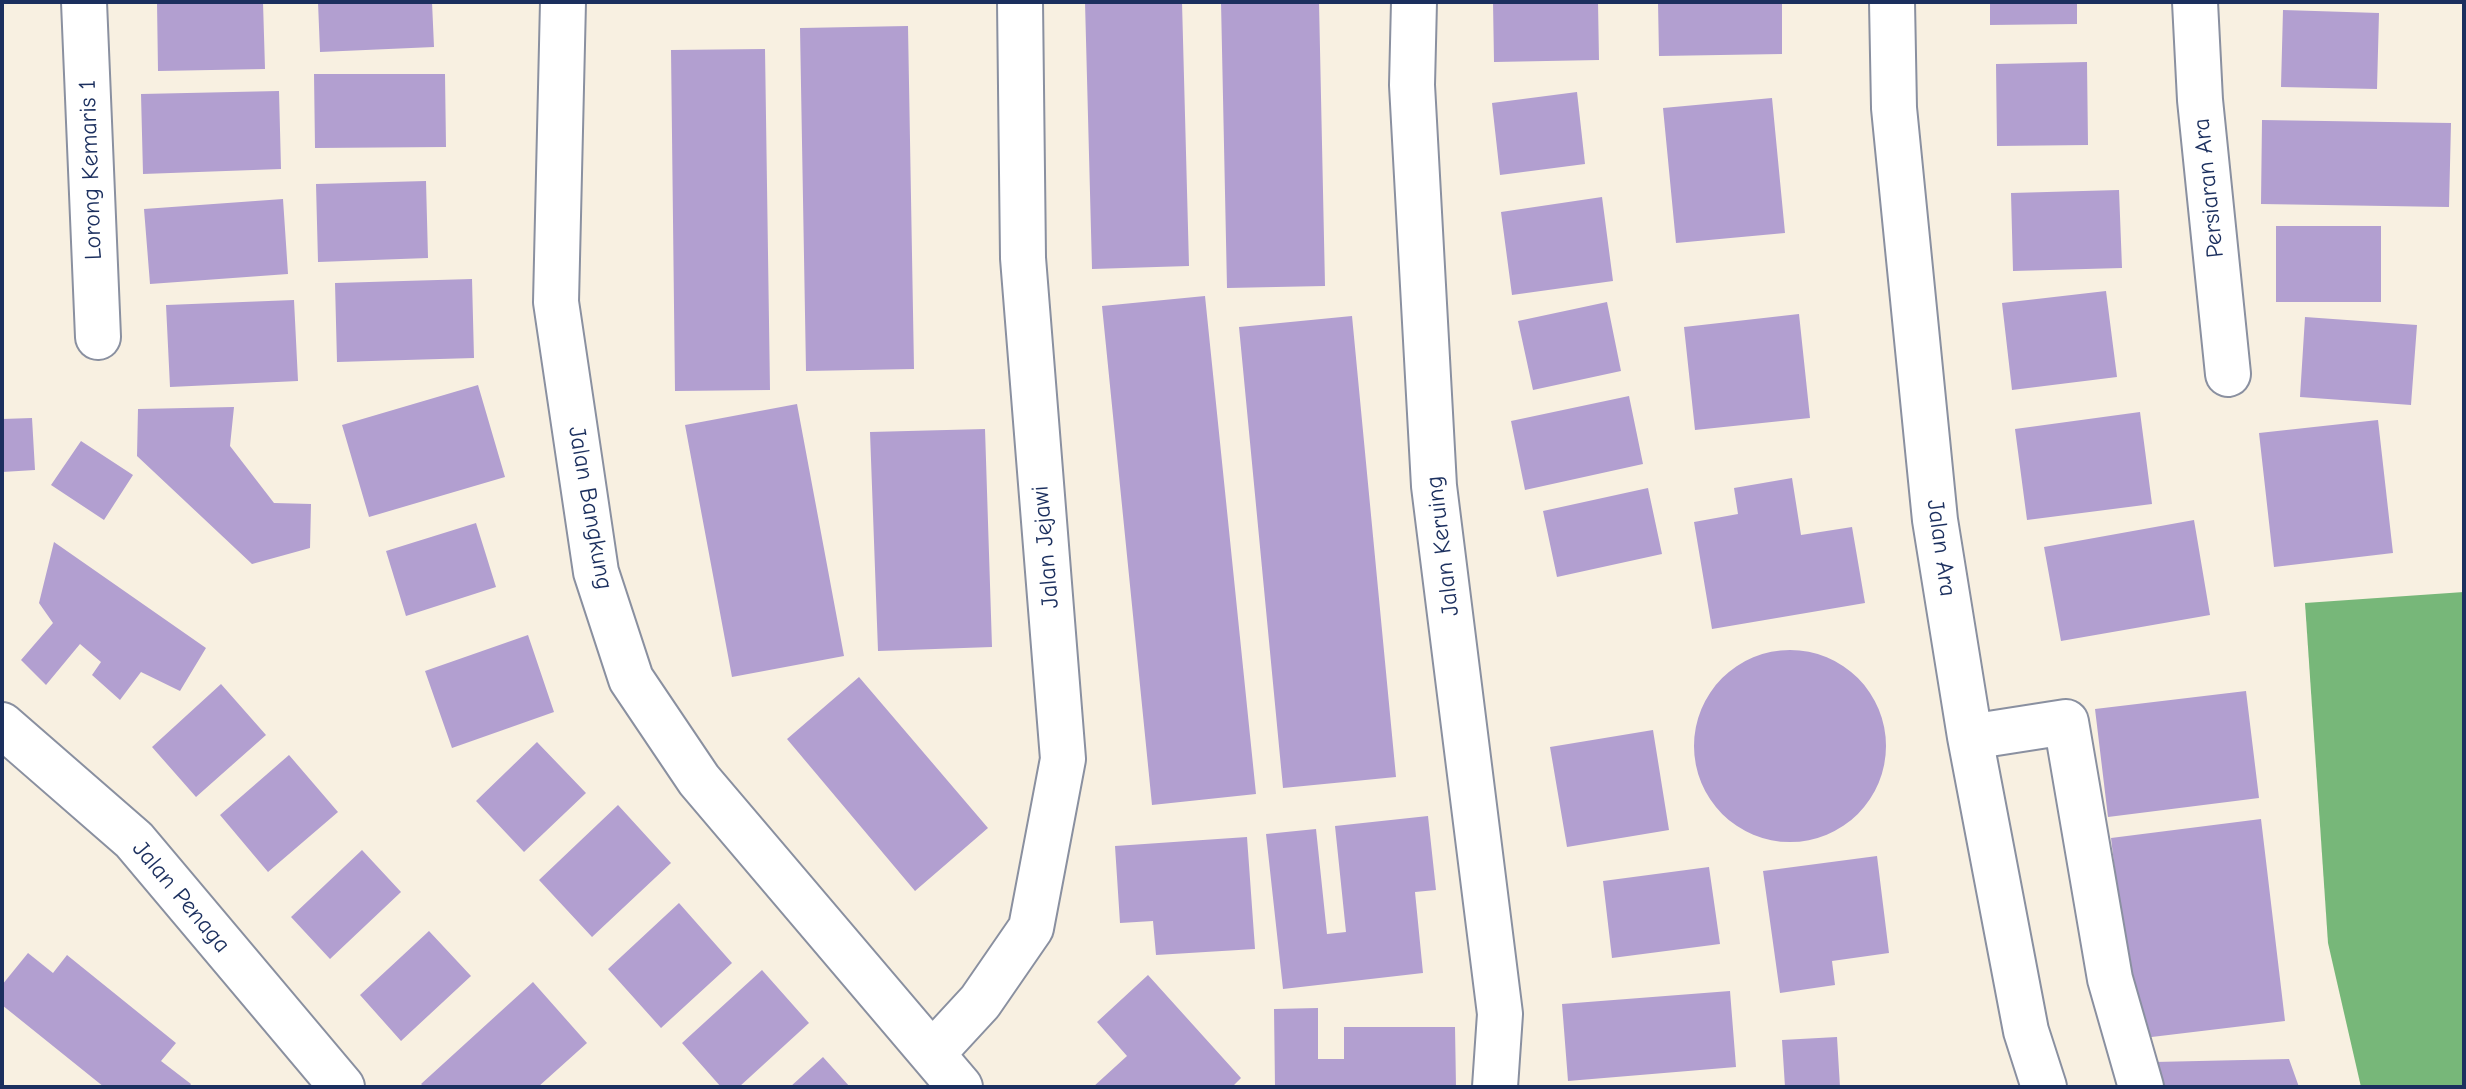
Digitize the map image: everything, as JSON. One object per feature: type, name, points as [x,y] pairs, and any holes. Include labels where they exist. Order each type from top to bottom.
[{"type":"street","name":"Lorong Kemaris 1","points":[[84,2],[98,337]]},
{"type":"street","name":"Jalan Bangkung","points":[[563,2],[556,302],[596,572],[631,679],[699,780],[960,1087]]},
{"type":"street","name":"Jalan Jejawi","points":[[932,1054],[980,1002],[1031,928],[1063,759],[1023,258],[1020,2]]},
{"type":"street","name":"Jalan Keruing","points":[[1414,2],[1412,85],[1434,486],[1500,1014],[1495,1087]]},
{"type":"street","name":"Jalan Ara","points":[[1892,2],[1894,108],[1935,520],[1970,737],[2026,1031],[2044,1087]]},
{"type":"street","name":"Persiaran Ara","points":[[2195,2],[2200,100],[2228,374]]},
{"type":"street","points":[[1970,737],[2066,722],[2110,979],[2141,1087]]},
{"type":"street","name":"Jalan Penaga","points":[[2,725],[134,840],[342,1087]]},
{"type":"green space","points":[[2464,592],[2464,1087],[2361,1087],[2328,943],[2305,603]]},
{"type":"building","points":[[157,2],[263,2],[265,69],[158,71]]},
{"type":"building","points":[[318,2],[432,2],[434,47],[320,52]]},
{"type":"building","points":[[1085,2],[1182,2],[1189,266],[1092,269]]},
{"type":"building","points":[[1221,2],[1319,2],[1325,286],[1227,288]]},
{"type":"building","points":[[1493,2],[1598,2],[1599,60],[1494,62]]},
{"type":"building","points":[[1658,2],[1782,2],[1782,54],[1659,56]]},
{"type":"building","points":[[1990,2],[2077,2],[2077,24],[1990,25]]},
{"type":"building","points":[[2283,10],[2379,13],[2377,89],[2281,87]]},
{"type":"building","points":[[908,26],[914,369],[806,371],[800,28]]},
{"type":"building","points":[[765,49],[770,390],[675,391],[671,50]]},
{"type":"building","points":[[2087,62],[2088,145],[1997,146],[1996,64]]},
{"type":"building","points":[[314,74],[445,74],[446,147],[315,148]]},
{"type":"building","points":[[279,91],[281,169],[143,174],[141,94]]},
{"type":"building","points":[[1577,92],[1585,164],[1500,175],[1492,103]]},
{"type":"building","points":[[1772,98],[1785,233],[1676,243],[1663,108]]},
{"type":"building","points":[[2262,120],[2451,123],[2449,207],[2261,204]]},
{"type":"building","points":[[426,181],[428,258],[318,262],[316,184]]},
{"type":"building","points":[[2119,190],[2122,268],[2013,271],[2011,193]]},
{"type":"building","points":[[1602,197],[1613,281],[1512,295],[1501,212]]},
{"type":"building","points":[[283,199],[288,274],[150,284],[144,209]]},
{"type":"building","points":[[2276,226],[2381,226],[2381,302],[2276,302]]},
{"type":"building","points":[[472,279],[474,358],[337,362],[335,283]]},
{"type":"building","points":[[2106,291],[2117,377],[2012,390],[2002,303]]},
{"type":"building","points":[[1205,296],[1256,794],[1152,805],[1102,306]]},
{"type":"building","points":[[294,300],[298,381],[170,387],[166,305]]},
{"type":"building","points":[[1607,302],[1621,371],[1533,390],[1518,321]]},
{"type":"building","points":[[1799,314],[1810,418],[1695,430],[1684,327]]},
{"type":"building","points":[[1352,316],[1396,777],[1283,788],[1239,327]]},
{"type":"building","points":[[2305,317],[2417,325],[2411,405],[2300,397]]},
{"type":"building","points":[[478,385],[505,477],[369,517],[342,425]]},
{"type":"building","points":[[1629,396],[1643,464],[1525,490],[1511,421]]},
{"type":"building","points":[[797,404],[844,656],[732,677],[685,425]]},
{"type":"building","points":[[234,407],[230,446],[274,503],[311,504],[310,548],[252,564],[137,456],[138,409]]},
{"type":"building","points":[[2140,412],[2152,504],[2027,520],[2015,429]]},
{"type":"building","points":[[32,418],[35,470],[2,472],[2,419]]},
{"type":"building","points":[[2378,420],[2393,553],[2274,567],[2259,433]]},
{"type":"building","points":[[985,429],[992,647],[878,651],[870,432]]},
{"type":"building","points":[[81,441],[133,475],[104,520],[51,485]]},
{"type":"building","points":[[1792,478],[1801,535],[1852,527],[1865,603],[1712,629],[1694,522],[1738,514],[1734,488]]},
{"type":"building","points":[[1648,488],[1662,554],[1557,577],[1543,511]]},
{"type":"building","points":[[2194,520],[2210,615],[2061,641],[2044,547]]},
{"type":"building","points":[[476,523],[496,587],[406,616],[386,551]]},
{"type":"building","points":[[54,542],[206,648],[180,691],[141,672],[120,700],[92,675],[101,662],[80,644],[46,685],[21,660],[53,623],[39,603]]},
{"type":"building","points":[[528,635],[554,712],[452,748],[425,671]]},
{"type":"building","points":[[1790,650],[1827,658],[1858,678],[1878,709],[1886,746],[1878,783],[1858,814],[1827,834],[1790,842],[1753,834],[1722,814],[1702,783],[1694,746],[1702,709],[1722,678],[1753,658]]},
{"type":"building","points":[[859,677],[988,828],[915,891],[787,739]]},
{"type":"building","points":[[221,684],[266,735],[196,797],[152,747]]},
{"type":"building","points":[[2246,691],[2259,798],[2108,817],[2095,709]]},
{"type":"building","points":[[1653,730],[1669,830],[1567,847],[1550,747]]},
{"type":"building","points":[[537,742],[586,793],[524,852],[476,801]]},
{"type":"building","points":[[289,755],[338,812],[268,872],[220,815]]},
{"type":"building","points":[[618,805],[671,863],[592,937],[539,880]]},
{"type":"building","points":[[1428,816],[1436,890],[1415,892],[1423,973],[1283,989],[1266,834],[1316,829],[1327,934],[1346,932],[1335,826]]},
{"type":"building","points":[[2261,819],[2285,1021],[2135,1039],[2111,838]]},
{"type":"building","points":[[1247,837],[1255,949],[1156,955],[1153,921],[1120,923],[1115,846]]},
{"type":"building","points":[[362,850],[401,892],[330,959],[291,917]]},
{"type":"building","points":[[1877,856],[1889,953],[1832,961],[1835,985],[1780,993],[1763,871]]},
{"type":"building","points":[[1709,867],[1720,944],[1612,958],[1603,881]]},
{"type":"building","points":[[679,903],[732,963],[661,1028],[608,969]]},
{"type":"building","points":[[429,931],[471,976],[401,1041],[360,995]]},
{"type":"building","points":[[28,953],[53,973],[67,955],[176,1043],[161,1061],[191,1084],[189,1087],[104,1087],[2,1005],[2,985]]},
{"type":"building","points":[[762,970],[809,1023],[739,1087],[721,1087],[682,1043]]},
{"type":"building","points":[[1148,975],[1241,1078],[1232,1087],[1093,1087],[1127,1056],[1097,1022]]},
{"type":"building","points":[[533,982],[587,1043],[538,1087],[424,1087],[421,1084]]},
{"type":"building","points":[[1730,991],[1736,1067],[1568,1081],[1562,1004]]},
{"type":"building","points":[[1318,1008],[1318,1059],[1344,1059],[1344,1027],[1455,1027],[1456,1087],[1275,1087],[1274,1009]]},
{"type":"building","points":[[1837,1037],[1840,1087],[1785,1087],[1782,1040]]},
{"type":"building","points":[[823,1057],[850,1087],[790,1087]]},
{"type":"building","points":[[2289,1059],[2299,1087],[2163,1087],[2154,1062]]}]
